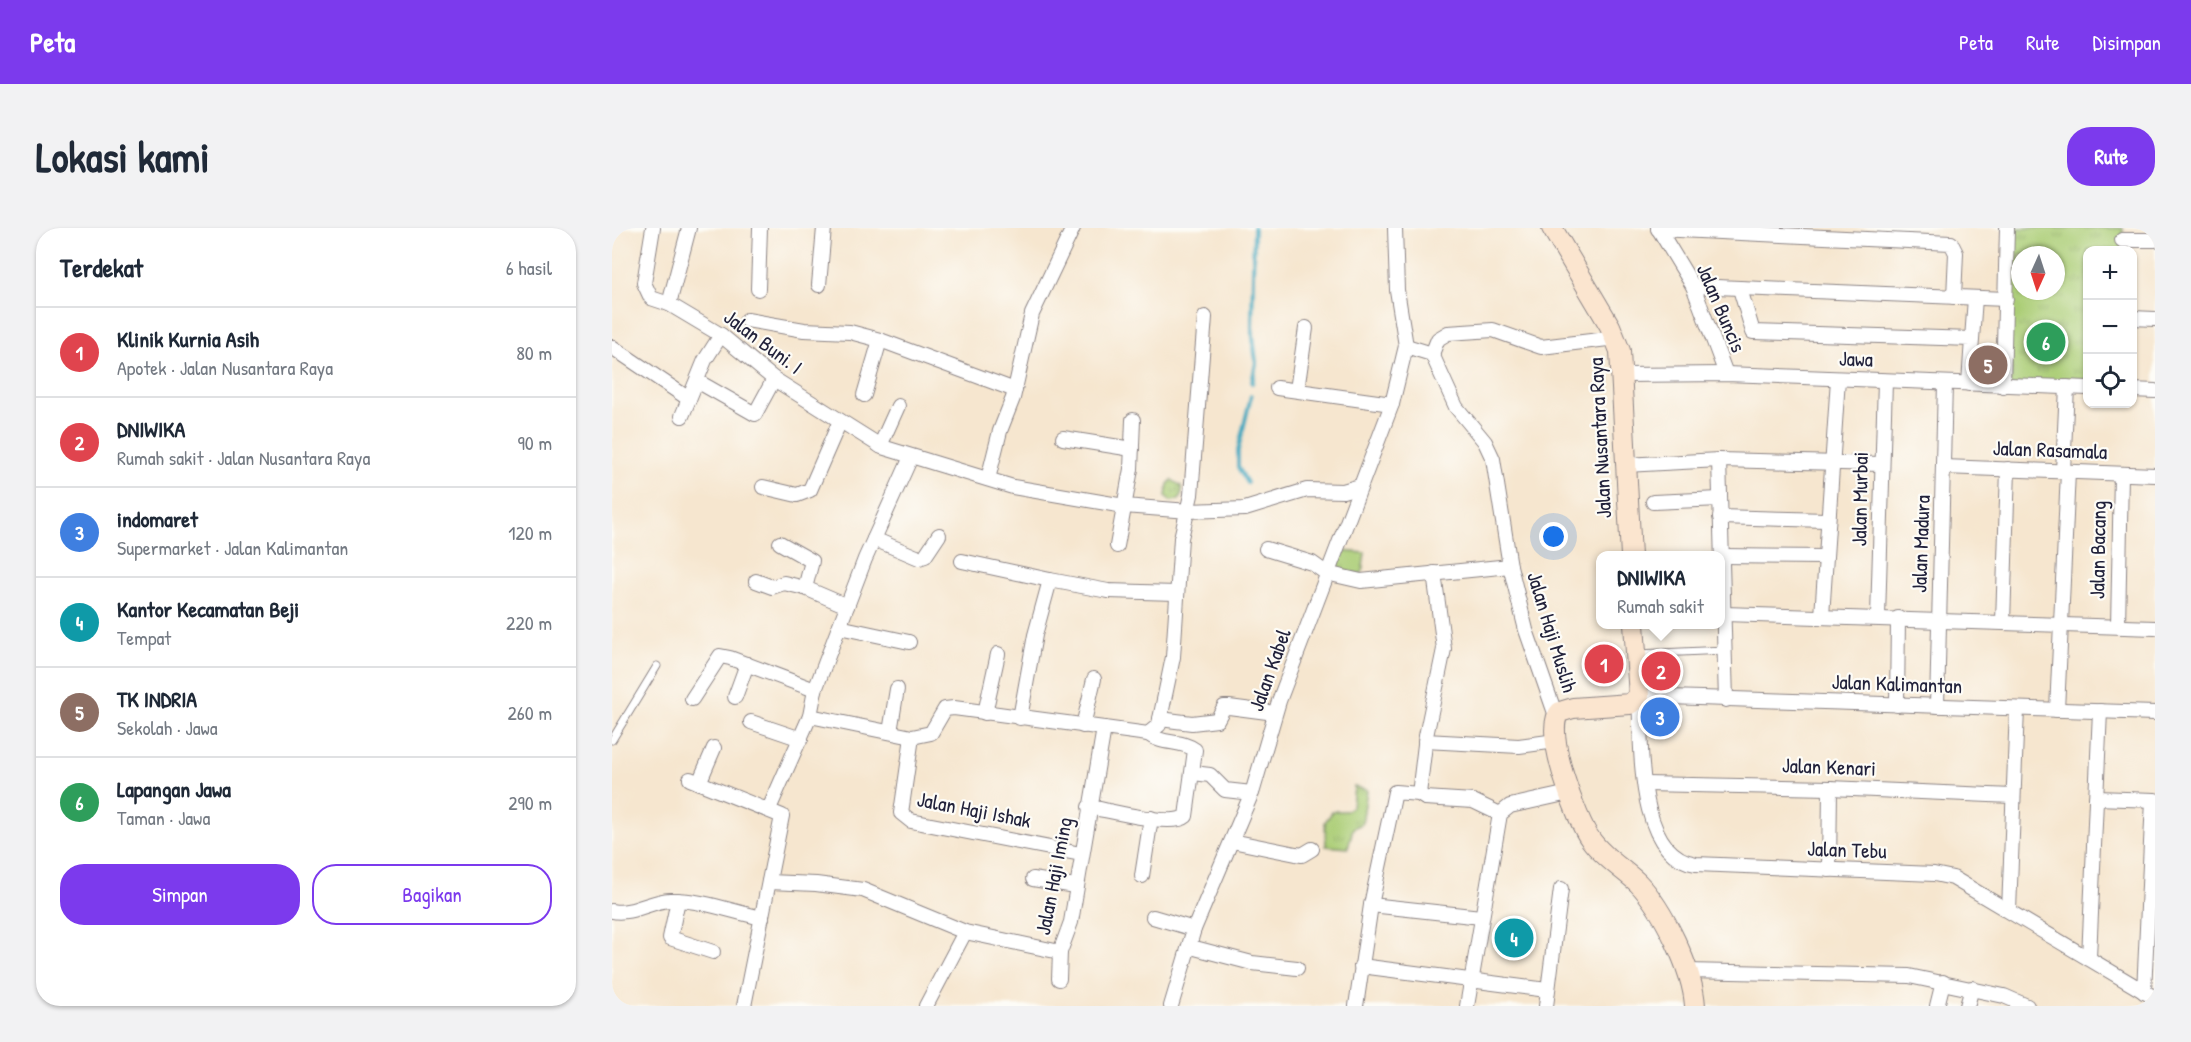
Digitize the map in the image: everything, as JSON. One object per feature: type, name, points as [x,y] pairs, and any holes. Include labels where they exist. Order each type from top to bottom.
[{"type":"street","name":"Jalan Buni. I","points":[[653,228],[644,283],[651,298],[669,304],[721,336],[774,379],[880,446],[1013,487],[1124,506],[1189,511],[1245,509],[1307,490],[1343,491],[1360,486]]},
{"type":"street","points":[[669,304],[689,228]]},
{"type":"street","points":[[758,289],[760,228]]},
{"type":"street","points":[[819,285],[824,228]]},
{"type":"street","points":[[988,479],[1015,390],[1032,314],[1073,228]]},
{"type":"street","points":[[1395,228],[1397,290],[1406,346],[1432,354],[1438,339],[1448,333],[1499,330],[1541,346],[1616,338]]},
{"type":"street","name":"Jalan Nusantara Raya","points":[[1552,228],[1616,338],[1623,375],[1625,465],[1631,551]]},
{"type":"street","points":[[1658,228],[1952,243],[1956,253],[1954,297]]},
{"type":"street","name":"Jalan Buncis","points":[[1658,228],[1693,286],[1726,374]]},
{"type":"street","points":[[2003,386],[2007,228]]},
{"type":"street","points":[[2122,239],[2155,240]]},
{"type":"street","points":[[1693,286],[2006,299]]},
{"type":"street","points":[[1740,289],[1753,332],[1972,339]]},
{"type":"street","points":[[1969,384],[1975,298]]},
{"type":"street","points":[[1148,734],[1159,725],[1173,657],[1181,538],[1189,511],[1205,317]]},
{"type":"street","points":[[2137,318],[2155,319]]},
{"type":"street","points":[[747,320],[804,330],[842,330],[880,340],[1015,390]]},
{"type":"street","points":[[1297,390],[1306,328]]},
{"type":"street","points":[[682,416],[688,399],[721,336]]},
{"type":"street","points":[[864,395],[880,340]]},
{"type":"street","name":"Jalan Kabel","points":[[1171,1006],[1191,947],[1194,929],[1252,793],[1275,713],[1326,573],[1392,404],[1406,346]]},
{"type":"street","points":[[612,347],[688,399]]},
{"type":"street","name":"Jalan Haji Muslih","points":[[1432,354],[1456,407],[1485,442],[1493,459],[1510,566],[1526,630],[1556,716]]},
{"type":"street","name":"Jawa","points":[[1623,375],[1726,374],[2083,388]]},
{"type":"street","points":[[697,381],[755,414],[774,379]]},
{"type":"street","points":[[1822,616],[1838,379]]},
{"type":"street","name":"Jalan Murbai","points":[[1878,617],[1885,381]]},
{"type":"street","name":"Jalan Madura","points":[[1937,706],[1945,383]]},
{"type":"street","points":[[2057,710],[2067,387]]},
{"type":"street","points":[[1277,388],[1392,404]]},
{"type":"street","points":[[2137,390],[2155,391]]},
{"type":"street","points":[[880,446],[898,406]]},
{"type":"street","points":[[1117,546],[1131,469],[1133,420]]},
{"type":"street","points":[[763,487],[797,495],[810,490],[840,421]]},
{"type":"street","points":[[1063,438],[1132,449]]},
{"type":"street","points":[[769,809],[810,716],[815,690],[874,538],[911,457]]},
{"type":"street","points":[[1625,465],[1719,460],[1881,464]]},
{"type":"street","points":[[1719,460],[1722,551]]},
{"type":"street","name":"Jalan Rasamala","points":[[1944,467],[2155,475]]},
{"type":"street","points":[[2003,622],[2008,470]]},
{"type":"street","name":"Jalan Bacang","points":[[2118,626],[2121,474]]},
{"type":"street","points":[[1653,502],[1720,499]]},
{"type":"street","points":[[1720,517],[1827,520]]},
{"type":"street","points":[[874,538],[919,558],[925,556],[939,535]]},
{"type":"street","points":[[780,543],[812,561],[805,588]]},
{"type":"street","points":[[1266,549],[1312,563],[1326,573],[1361,581],[1510,566]]},
{"type":"street","points":[[1725,556],[1825,557]]},
{"type":"street","points":[[962,561],[1108,591],[1176,593]]},
{"type":"street","points":[[1419,794],[1425,741],[1444,649],[1434,573]]},
{"type":"street","points":[[1020,718],[1035,635],[1050,580]]},
{"type":"street","points":[[756,581],[772,587],[784,583],[805,588],[847,606]]},
{"type":"street","points":[[1725,614],[1878,617],[2155,628]]},
{"type":"street","points":[[1897,705],[1898,618]]},
{"type":"street","points":[[839,627],[909,642]]},
{"type":"street","points":[[1634,629],[1637,699],[1630,704],[1565,709],[1556,716],[1556,741],[1576,815],[1590,840],[1647,894],[1668,929],[1687,971],[1695,1006]]},
{"type":"street","points":[[1724,629],[1726,700]]},
{"type":"street","points":[[985,713],[998,654]]},
{"type":"street","points":[[692,699],[720,656],[815,690]]},
{"type":"street","points":[[735,697],[747,664]]},
{"type":"street","points":[[1083,726],[1094,679]]},
{"type":"street","points":[[890,732],[897,689]]},
{"type":"street","name":"Jalan Kalimantan","points":[[1637,699],[2155,713]]},
{"type":"street","name":"Jalan Tebu","points":[[1637,699],[1647,806],[1666,850],[1678,860],[1696,864],[1945,876],[1959,880],[2150,995]]},
{"type":"street","points":[[1160,719],[1192,723],[1217,720],[1224,707],[1275,713]]},
{"type":"street","points":[[2009,910],[2016,708]]},
{"type":"street","points":[[810,716],[912,737],[931,733],[945,709],[1148,734],[1158,741],[1194,748],[1196,753],[1186,816],[1179,820],[1151,818],[1089,807]]},
{"type":"street","points":[[2090,958],[2100,711]]},
{"type":"street","points":[[751,722],[801,739]]},
{"type":"street","name":"Jalan Haji Iming","points":[[769,882],[816,884],[863,890],[965,932],[1060,952],[1071,922],[1075,886],[1104,728]]},
{"type":"street","name":"Jalan Haji Ishak","points":[[912,737],[901,813],[904,817],[911,821],[1081,854]]},
{"type":"street","points":[[1425,741],[1519,746],[1556,741]]},
{"type":"street","points":[[714,748],[694,781],[782,816],[744,1006]]},
{"type":"street","points":[[1193,773],[1210,775],[1225,790],[1252,793]]},
{"type":"street","name":"Jalan Kenari","points":[[1645,784],[1830,788],[2012,796]]},
{"type":"street","points":[[1829,870],[1830,788]]},
{"type":"street","points":[[1356,1006],[1371,905],[1393,797],[1397,791],[1419,794],[1425,798],[1481,802],[1500,814]]},
{"type":"street","points":[[1467,1006],[1500,814],[1510,806],[1569,793]]},
{"type":"street","points":[[2096,798],[2154,800],[2150,995]]},
{"type":"street","points":[[1142,876],[1151,818]]},
{"type":"street","points":[[1232,841],[1302,855],[1312,849]]},
{"type":"street","points":[[1033,879],[1075,886]]},
{"type":"street","points":[[1546,1006],[1560,889]]},
{"type":"street","points":[[612,911],[629,912],[650,903],[678,900],[762,918]]},
{"type":"street","points":[[678,900],[670,938],[713,952]]},
{"type":"street","points":[[1371,905],[1481,918]]},
{"type":"street","points":[[1153,917],[1194,929]]},
{"type":"street","points":[[926,1006],[965,932]]},
{"type":"street","points":[[1191,947],[1252,963],[1297,968]]},
{"type":"street","points":[[1059,979],[1060,952]]},
{"type":"street","points":[[1361,966],[1547,990]]},
{"type":"street","points":[[1687,971],[1899,976],[1972,988],[2004,996],[2027,1006]]},
{"type":"street","points":[[1937,1006],[1943,982]]},
{"type":"street","points":[[1966,1006],[1972,988]]},
{"type":"lane","points":[[1636,654],[1725,650]]},
{"type":"lane","points":[[612,740],[657,666]]},
{"type":"green space","points":[[2007,228],[2123,228],[2122,246],[2083,246],[2083,388],[2003,386]]},
{"type":"green space","points":[[1172,480],[1181,486],[1182,493],[1179,500],[1170,501],[1166,496],[1168,484]]},
{"type":"green space","points":[[1341,551],[1365,553],[1362,574],[1334,570]]},
{"type":"green space","points":[[1354,787],[1367,790],[1362,824],[1353,828],[1348,848],[1326,846],[1325,822],[1333,811],[1346,811],[1352,807]]},
{"type":"waterway","points":[[1252,383],[1256,363],[1252,327],[1254,228]]},
{"type":"waterway","points":[[1247,483],[1238,467],[1238,450],[1251,396]]},
{"type":"place","name":"Lapangan Jawa","points":[[2046,342]]},
{"type":"place","name":"TK INDRIA","points":[[1988,365]]},
{"type":"place","name":"Klinik Kurnia Asih","points":[[1604,664]]},
{"type":"place","name":"DNIWIKA","points":[[1661,671]]},
{"type":"place","name":"indomaret","points":[[1660,717]]},
{"type":"place","name":"Kantor Kecamatan Beji","points":[[1514,938]]}]
